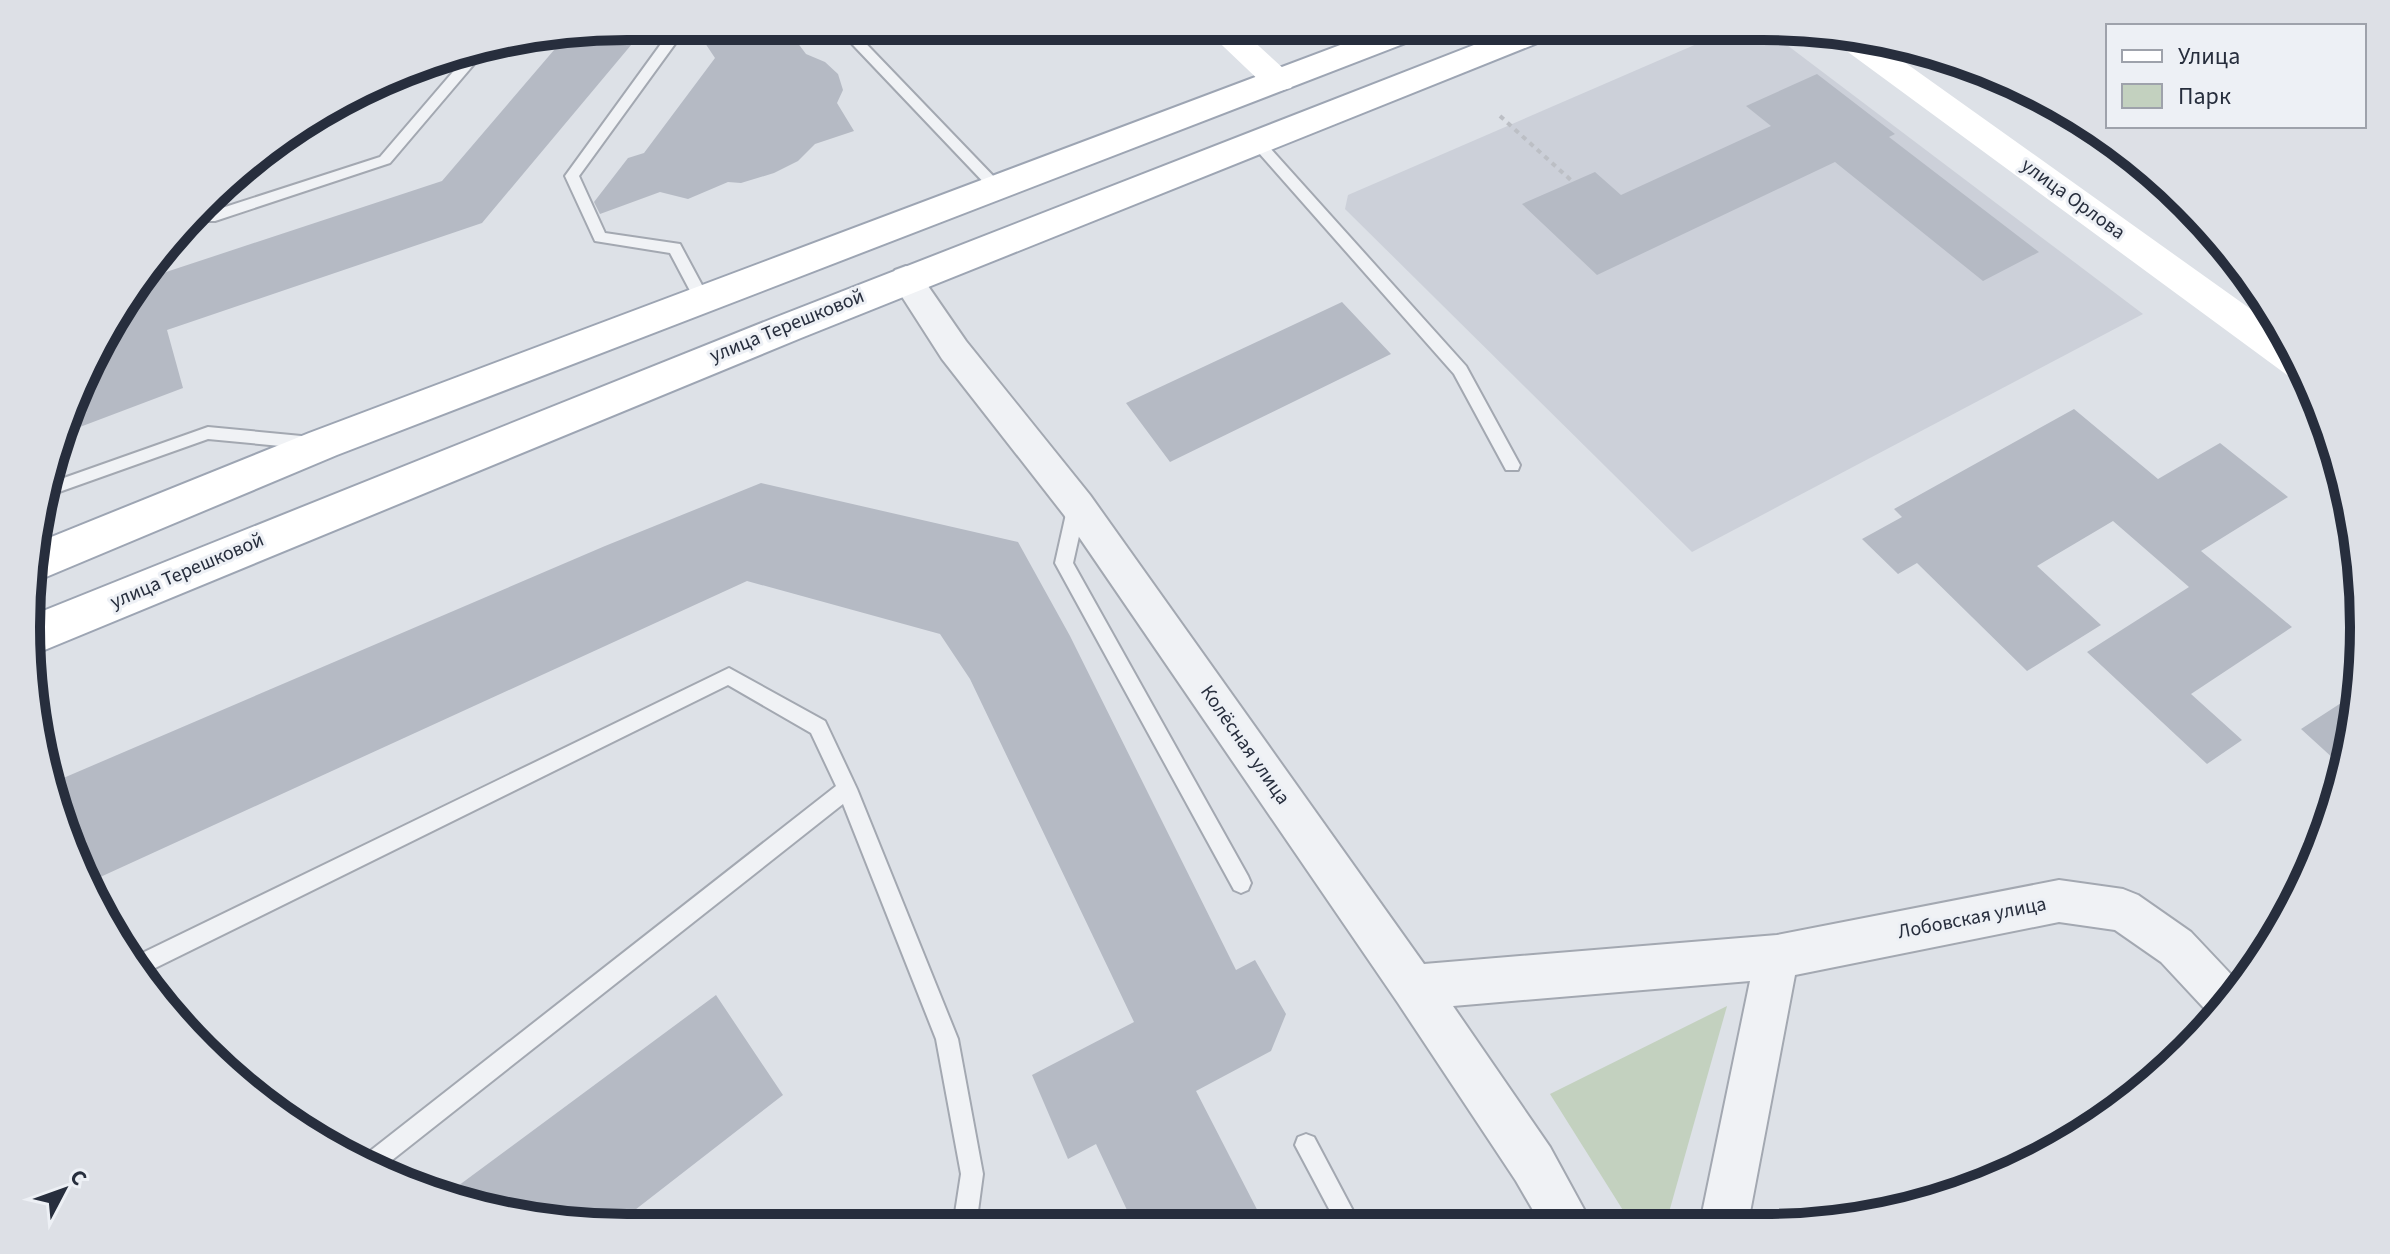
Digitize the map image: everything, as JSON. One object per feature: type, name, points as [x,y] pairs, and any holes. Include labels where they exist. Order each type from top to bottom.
[{"type":"main road","points":[[1234,40],[1279,80]]},
{"type":"main road","points":[[44,559],[323,444],[1384,40]]},
{"type":"main road","name":"улица Терешковой","points":[[40,632],[906,278],[1516,40]]},
{"type":"main road","name":"улица Орлова","points":[[1865,49],[2279,349]]},
{"type":"street","name":"Колёсная улица","points":[[906,278],[954,350],[1077,505],[1414,987],[1533,1164],[1562,1214]]},
{"type":"street","name":"Лобовская улица","points":[[1414,987],[1777,957],[2059,901],[2123,910],[2176,947],[2220,995]]},
{"type":"street","points":[[1726,1214],[1777,957]]},
{"type":"lane","points":[[671,40],[572,176],[600,237],[675,248],[702,300]]},
{"type":"lane","points":[[854,40],[995,186]]},
{"type":"lane","points":[[210,215],[385,160],[469,62]]},
{"type":"lane","points":[[1256,141],[1460,370],[1512,465]]},
{"type":"lane","points":[[57,487],[208,433],[323,444]]},
{"type":"lane","points":[[1077,505],[1064,563],[1241,883]]},
{"type":"lane","points":[[146,962],[729,676],[818,727],[847,789],[947,1039],[972,1174],[966,1214]]},
{"type":"lane","points":[[377,1158],[847,789]]},
{"type":"lane","points":[[1306,1145],[1344,1214]]},
{"type":"path","points":[[1500,116],[1573,182]]},
{"type":"shaded area","points":[[1706,40],[1781,40],[2143,314],[1692,552],[1345,209],[1348,195]]},
{"type":"green space","points":[[1727,1006],[1669,1214],[1625,1214],[1550,1094]]},
{"type":"building","points":[[635,40],[482,223],[167,330],[183,388],[74,429],[119,333],[162,269],[163,273],[442,181],[559,44]]},
{"type":"building","points":[[714,40],[796,40],[806,54],[825,62],[838,74],[843,90],[837,103],[854,131],[815,144],[798,161],[774,173],[741,183],[728,182],[688,199],[660,192],[600,214],[594,202],[628,158],[644,153],[715,58],[705,43]]},
{"type":"building","points":[[1817,74],[1895,134],[1889,137],[2039,252],[1983,281],[1835,162],[1597,275],[1522,204],[1595,172],[1621,195],[1771,126],[1746,106]]},
{"type":"building","points":[[1342,302],[1391,354],[1170,462],[1126,403]]},
{"type":"building","points":[[2074,409],[2158,479],[2220,443],[2288,497],[2201,551],[2292,627],[2191,694],[2242,740],[2207,764],[2087,652],[2189,587],[2113,521],[2037,566],[2101,625],[2027,671],[1917,563],[1898,574],[1862,539],[1902,517],[1894,509]]},
{"type":"building","points":[[761,483],[1018,542],[1070,636],[1236,970],[1255,960],[1286,1014],[1271,1051],[1196,1091],[1259,1214],[1129,1214],[1096,1144],[1068,1159],[1032,1075],[1134,1022],[970,679],[940,634],[747,581],[97,878],[71,816],[60,779],[605,546]]},
{"type":"building","points":[[2345,700],[2335,760],[2301,729]]},
{"type":"building","points":[[716,995],[783,1095],[630,1214],[550,1209],[455,1188]]}]
